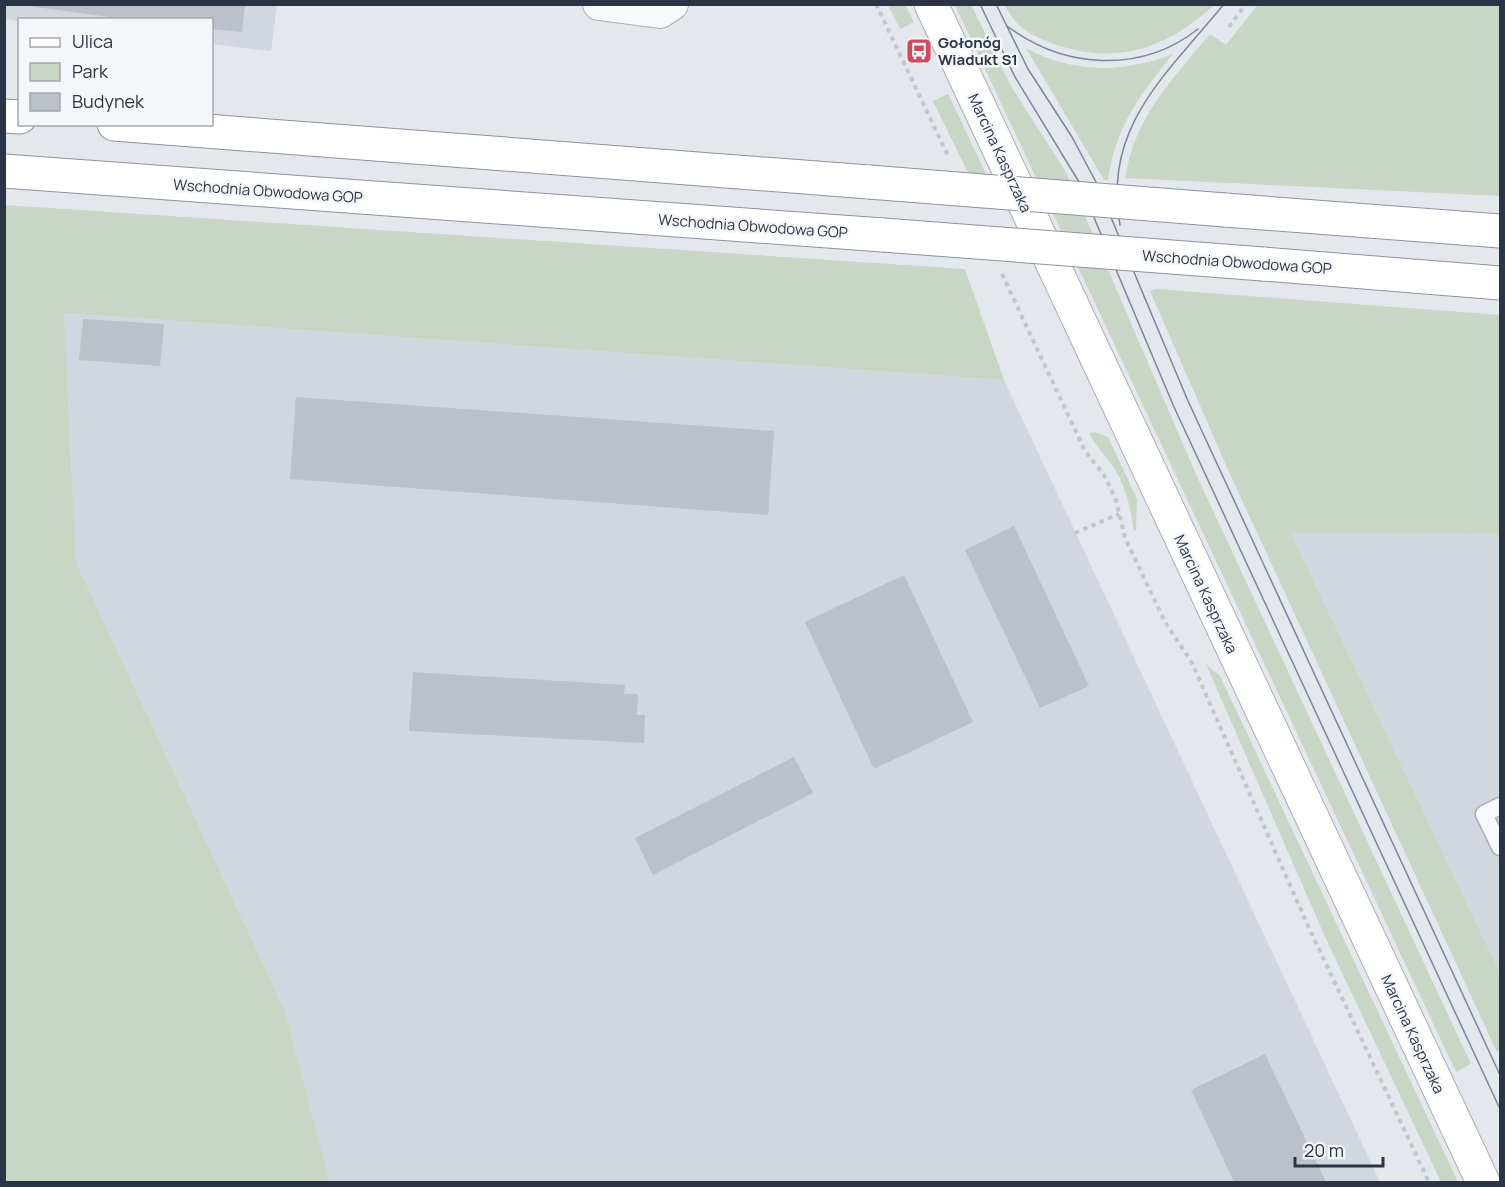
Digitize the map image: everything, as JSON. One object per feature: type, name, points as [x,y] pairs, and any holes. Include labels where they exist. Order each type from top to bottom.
[{"type":"main road","name":"Marcina Kasprzaka","points":[[930,4],[1483,1182]]},
{"type":"main road","points":[[140,126],[1500,231]]},
{"type":"main road","name":"Wschodnia Obwodowa GOP","points":[[4,171],[883,235],[1500,283]]},
{"type":"street","points":[[599,4],[660,12],[672,4]]},
{"type":"lane","points":[[1500,806],[1484,814],[1500,847]]},
{"type":"path","points":[[876,4],[953,169]]},
{"type":"path","points":[[1229,27],[1246,4]]},
{"type":"path","points":[[999,266],[1085,452],[1104,475],[1119,514],[1125,538],[1165,622],[1192,663],[1309,928],[1428,1182]]},
{"type":"path","points":[[1076,533],[1119,514]]},
{"type":"shaded area","points":[[5,5],[277,5],[271,51],[213,44],[213,18],[18,18],[18,21],[5,19]]},
{"type":"shaded area","points":[[64,313],[1004,380],[1380,1182],[330,1182],[285,1011],[76,562]]},
{"type":"shaded area","points":[[1291,533],[1500,534],[1500,973]]},
{"type":"green space","points":[[1258,4],[1500,5],[1500,196],[1125,178],[1137,136],[1146,117],[1169,83],[1210,34],[1226,45]]},
{"type":"green space","points":[[888,5],[905,5],[914,22],[900,29]]},
{"type":"green space","points":[[955,5],[971,5],[1012,88],[1066,172],[1195,472],[1471,1064],[1456,1072]]},
{"type":"green space","points":[[1005,5],[1214,5],[1196,21],[1157,43],[1137,50],[1095,53],[1072,49],[1041,39],[1017,23]]},
{"type":"green space","points":[[1026,48],[1062,63],[1099,68],[1136,65],[1173,54],[1140,98],[1123,127],[1108,180],[1104,180]]},
{"type":"green space","points":[[948,94],[987,176],[973,183],[933,101]]},
{"type":"green space","points":[[5,205],[965,269],[1004,380],[64,313],[76,562],[285,1011],[330,1182],[5,1182]]},
{"type":"green space","points":[[1156,289],[1500,315],[1500,534],[1291,533],[1500,973],[1500,1050],[1497,1052],[1229,472],[1150,291]]},
{"type":"green space","points":[[1094,432],[1108,437],[1137,499],[1136,530],[1134,531],[1125,490],[1114,468],[1089,433]]},
{"type":"green space","points":[[1206,664],[1220,676],[1458,1182],[1441,1182],[1326,939]]},
{"type":"building","points":[[14,4],[245,4],[242,32],[213,29],[213,18],[116,18]]},
{"type":"building","points":[[83,319],[164,324],[160,366],[79,360]]},
{"type":"building","points":[[296,397],[774,431],[768,515],[290,479]]},
{"type":"building","points":[[1014,526],[1089,686],[1040,708],[965,550]]},
{"type":"building","points":[[904,575],[973,722],[874,769],[805,622]]},
{"type":"building","points":[[413,672],[625,685],[624,694],[638,694],[637,715],[645,715],[644,743],[409,731]]},
{"type":"building","points":[[794,757],[813,793],[653,875],[635,838]]},
{"type":"building","points":[[1265,1054],[1326,1182],[1234,1182],[1191,1090]]},
{"type":"tram line","points":[[980,4],[1015,77],[1079,182],[1174,407],[1500,1109]]},
{"type":"tram line","points":[[996,4],[1028,69],[1072,137],[1097,184],[1188,401],[1500,1075]]},
{"type":"tram line","points":[[1120,225],[1117,190],[1121,159],[1130,130],[1161,79],[1224,4]]},
{"type":"tram line","points":[[1007,26],[1053,51],[1077,58],[1103,60],[1128,59],[1152,54],[1176,44],[1198,29]]},
{"type":"place","name":"Gołonóg Wiadukt S1","points":[[919,51]]}]
